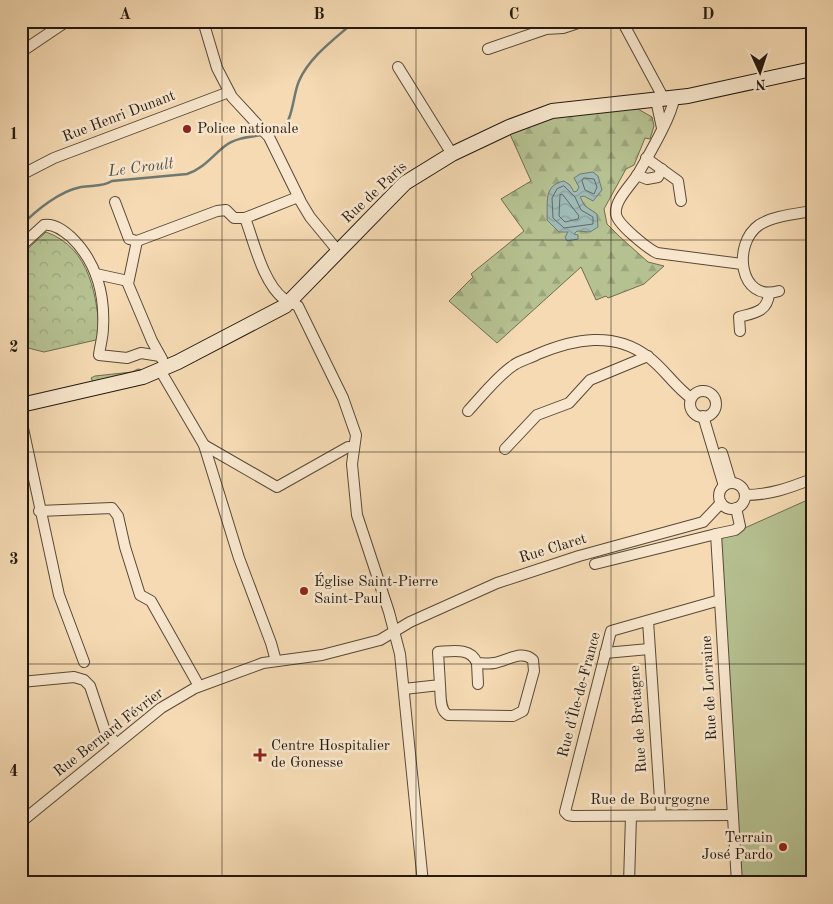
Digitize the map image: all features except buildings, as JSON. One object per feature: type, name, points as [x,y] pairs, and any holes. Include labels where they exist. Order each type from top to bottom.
[{"type":"street","points":[[21,52],[67,21]]},
{"type":"street","points":[[203,21],[217,68],[229,92],[269,137],[280,154],[298,197],[310,217],[338,251]]},
{"type":"street","points":[[488,49],[546,29],[562,28],[584,21]]},
{"type":"street","points":[[622,21],[664,99],[673,106],[637,175],[618,204],[616,213],[620,222],[649,249],[664,255],[742,264]]},
{"type":"street","points":[[398,67],[452,154]]},
{"type":"street","name":"Rue de Paris","points":[[21,405],[143,378],[158,364],[238,332],[290,301],[405,183],[452,154],[509,127],[552,111],[664,99],[812,69]]},
{"type":"street","name":"Rue Henri Dunant","points":[[21,175],[54,158],[229,92]]},
{"type":"street","points":[[662,128],[664,99]]},
{"type":"street","points":[[646,158],[654,161],[678,181],[680,201]]},
{"type":"street","points":[[637,175],[647,179],[658,177],[662,169]]},
{"type":"street","points":[[115,202],[129,239],[137,241],[217,211],[226,210],[234,218],[245,218],[298,197]]},
{"type":"street","points":[[740,331],[739,317],[762,310],[767,306],[774,292],[761,292],[748,282],[742,264],[748,239],[758,226],[772,220],[812,211]]},
{"type":"street","points":[[245,218],[265,274],[280,296],[298,306],[343,398],[356,435],[353,484],[357,515],[394,632],[404,689],[423,883]]},
{"type":"street","points":[[21,246],[40,227],[48,225],[66,233],[94,258],[103,313],[99,355],[128,358],[141,353],[158,364]]},
{"type":"street","points":[[137,241],[128,281],[130,292],[152,341],[158,364],[204,445],[241,566],[271,643],[276,661]]},
{"type":"street","points":[[96,274],[128,281]]},
{"type":"street","points":[[468,411],[514,365],[565,343],[585,340],[618,342],[648,356],[678,389],[691,398]]},
{"type":"street","points":[[505,449],[537,415],[569,403],[590,380],[648,356]]},
{"type":"street","points":[[691,398],[700,391],[712,395],[715,406],[706,415]]},
{"type":"street","points":[[691,398],[692,410],[706,415]]},
{"type":"street","points":[[706,415],[728,485]]},
{"type":"street","points":[[21,419],[39,511],[59,595],[84,662]]},
{"type":"street","points":[[204,445],[277,487],[348,447],[354,448]]},
{"type":"street","points":[[745,495],[763,495],[782,491],[812,479]]},
{"type":"street","points":[[728,485],[741,486],[745,495],[744,500],[736,508],[731,509],[721,503],[720,494],[728,485]]},
{"type":"street","name":"Rue Claret","points":[[394,632],[452,602],[497,583],[579,556],[703,522],[721,503]]},
{"type":"street","points":[[39,511],[112,508],[118,516],[140,595],[151,601],[199,686]]},
{"type":"street","points":[[595,564],[735,530],[740,526],[736,508]]},
{"type":"street","name":"Rue de Lorraine","points":[[716,534],[737,883]]},
{"type":"street","name":"Rue d'Île-de-France","points":[[568,815],[566,812],[568,799],[611,630],[648,622],[720,600]]},
{"type":"street","name":"Rue de Bretagne","points":[[648,622],[661,815]]},
{"type":"street","name":"Rue Bernard Février","points":[[21,822],[161,708],[199,686],[238,671],[276,661],[322,655],[364,645],[380,640],[394,632]]},
{"type":"street","points":[[605,653],[650,649]]},
{"type":"street","points":[[477,663],[494,663],[520,655],[529,656],[533,660],[534,671],[523,711],[519,715],[448,716],[442,708],[438,652],[460,651],[470,653],[477,663],[478,684]]},
{"type":"street","points":[[22,683],[74,677],[84,680],[90,686],[105,731],[116,743]]},
{"type":"street","points":[[404,689],[440,685]]},
{"type":"street","name":"Rue de Bourgogne","points":[[568,815],[732,815]]},
{"type":"street","points":[[629,883],[631,816]]},
{"type":"street","points":[[485,883],[557,882]]},
{"type":"green space","points":[[638,109],[652,117],[654,126],[650,139],[645,138],[634,165],[626,169],[604,209],[607,224],[620,237],[648,262],[664,266],[644,284],[608,298],[606,296],[596,300],[581,267],[497,343],[449,301],[473,277],[471,274],[524,231],[501,199],[531,181],[509,132],[541,117],[588,111]]},
{"type":"green space","points":[[46,232],[61,239],[82,262],[89,276],[97,307],[100,339],[44,352],[24,347],[21,349],[21,255]]},
{"type":"green space","points":[[138,369],[144,370],[93,382],[91,378],[132,372]]},
{"type":"green space","points":[[812,498],[812,883],[738,883],[720,539]]},
{"type":"water","points":[[593,172],[598,176],[602,190],[593,201],[584,196],[580,197],[585,206],[597,214],[598,227],[590,232],[577,231],[574,234],[578,235],[578,239],[567,241],[565,237],[568,232],[559,232],[547,220],[548,196],[553,186],[564,181],[570,185],[574,192],[577,191],[579,187],[574,178],[580,174]]},
{"type":"waterway","name":"Le Croult","points":[[278,133],[290,116],[299,81],[310,63],[355,21]]},
{"type":"waterway","name":"Le Croult","points":[[21,226],[49,202],[73,189],[101,185],[112,181],[187,174],[203,166],[229,143],[242,138],[262,135]]},
{"type":"place","name":"Police nationale","points":[[187,129]]},
{"type":"place","name":"Église Saint-Pierre Saint-Paul","points":[[304,591]]},
{"type":"place","name":"Centre Hospitalier de Gonesse","points":[[260,755]]},
{"type":"place","name":"Terrain José Pardo","points":[[783,847]]}]
